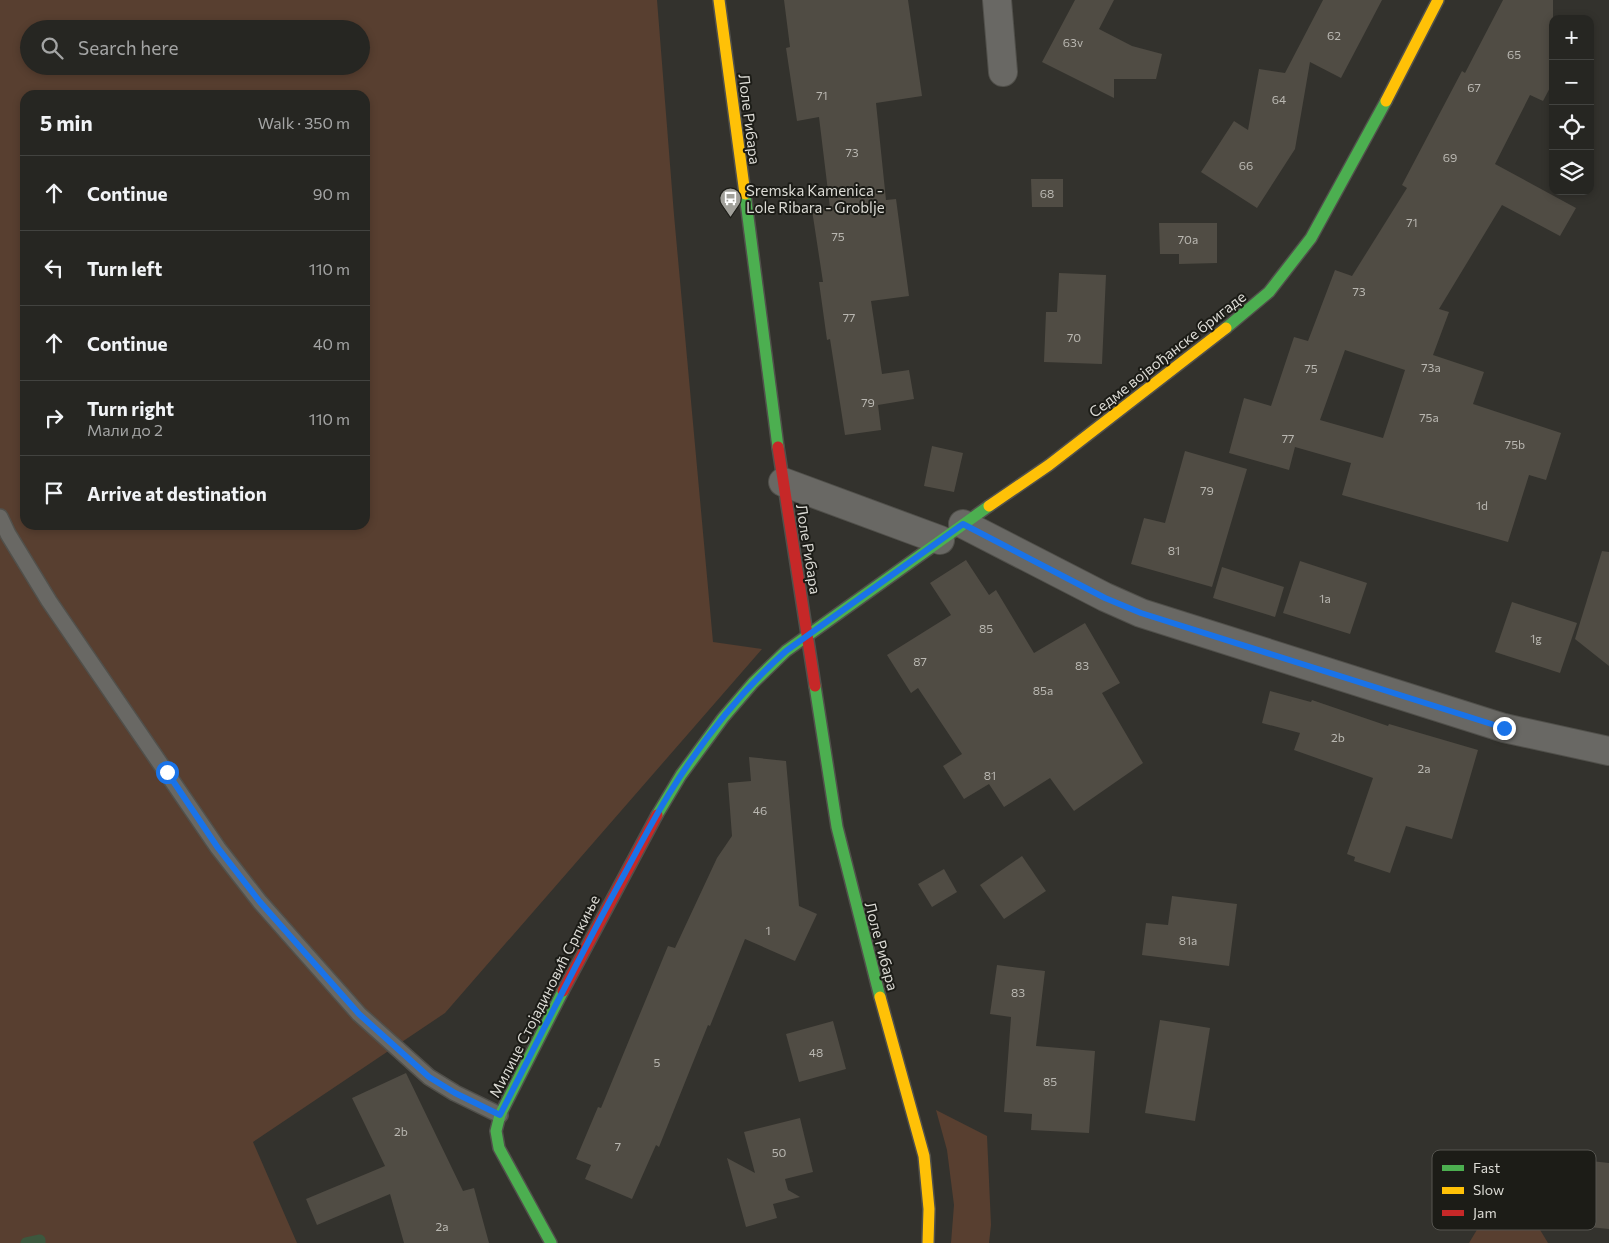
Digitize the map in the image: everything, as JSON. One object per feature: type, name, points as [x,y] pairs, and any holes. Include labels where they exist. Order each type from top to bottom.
[{"type":"street","name":"Лоле Рибара","points":[[720,0],[783,482],[837,828],[874,976],[924,1156],[929,1209],[928,1243]]},
{"type":"street","points":[[997,0],[1003,72]]},
{"type":"street","name":"Седме војвођанске бригаде","points":[[807,635],[1048,465],[1214,338],[1269,292],[1311,238],[1386,101],[1438,0]]},
{"type":"street","points":[[783,482],[940,540]]},
{"type":"street","points":[[963,524],[1105,598],[1141,613],[1504,728],[1609,751]]},
{"type":"street","name":"Милице Стојадиновић Српкиње","points":[[551,1243],[499,1148],[496,1131],[500,1115],[607,905],[669,794],[728,712],[765,670],[807,635]]},
{"type":"lane","points":[[0,517],[8,534],[49,601],[218,848],[260,902],[359,1014],[429,1077],[455,1093],[500,1115]]},
{"type":"shaded area","points":[[0,0],[657,0],[674,215],[713,642],[762,649],[445,1013],[253,1142],[297,1243],[0,1243]]},
{"type":"shaded area","points":[[936,1110],[987,1136],[991,1225],[989,1243],[951,1243],[954,1205],[947,1150]]},
{"type":"shaded area","points":[[1477,1230],[1540,1230],[1548,1243],[1469,1243]]},
{"type":"building","points":[[784,0],[908,0],[922,96],[876,103],[886,200],[896,199],[909,296],[871,301],[882,374],[909,370],[914,399],[878,405],[881,430],[845,435],[830,339],[827,340],[819,282],[823,282],[812,210],[830,208],[819,117],[797,121],[786,48],[790,47]]},
{"type":"building","points":[[1075,0],[1114,0],[1099,29],[1132,46],[1162,54],[1156,79],[1114,79],[1114,98],[1042,62]]},
{"type":"building","points":[[1323,0],[1382,0],[1341,78],[1310,62],[1295,149],[1257,208],[1201,172],[1234,121],[1248,130],[1259,69],[1285,73]]},
{"type":"building","points":[[1503,0],[1553,0],[1553,15],[1549,15],[1549,90],[1543,101],[1530,95],[1495,164],[1576,208],[1560,236],[1502,205],[1439,309],[1449,312],[1433,355],[1484,372],[1473,404],[1561,433],[1546,480],[1529,475],[1508,542],[1342,495],[1351,463],[1295,447],[1289,470],[1229,453],[1244,398],[1271,406],[1294,337],[1308,341],[1335,270],[1352,276],[1407,188],[1402,185],[1462,71],[1465,73]],"holes":[[[1345,350],[1405,370],[1383,438],[1320,420]]]},
{"type":"building","points":[[1031,179],[1063,179],[1063,207],[1032,207]]},
{"type":"building","points":[[1159,223],[1217,223],[1217,263],[1179,264],[1179,254],[1160,254]]},
{"type":"building","points":[[1059,273],[1106,275],[1102,364],[1044,362],[1046,312],[1057,312]]},
{"type":"building","points":[[932,446],[963,453],[954,492],[924,486]]},
{"type":"building","points":[[1185,451],[1247,469],[1212,587],[1131,564],[1144,518],[1165,523]]},
{"type":"building","points":[[1602,551],[1609,552],[1609,666],[1575,639]]},
{"type":"building","points":[[966,560],[989,595],[996,590],[1034,653],[1085,623],[1120,683],[1102,693],[1143,763],[1074,811],[1050,778],[1004,807],[989,784],[964,799],[943,766],[962,754],[918,688],[911,693],[887,655],[951,615],[930,583]]},
{"type":"building","points":[[1300,561],[1367,583],[1350,634],[1283,613]]},
{"type":"building","points":[[1222,567],[1284,587],[1275,617],[1213,598]]},
{"type":"building","points":[[1512,602],[1577,623],[1560,673],[1495,652]]},
{"type":"building","points":[[1270,691],[1311,702],[1312,700],[1388,726],[1389,724],[1478,750],[1452,839],[1406,826],[1390,873],[1354,861],[1355,857],[1347,854],[1373,778],[1294,750],[1300,733],[1262,723]]},
{"type":"building","points":[[749,757],[786,761],[799,906],[817,914],[795,961],[745,939],[659,1147],[656,1145],[632,1199],[585,1179],[591,1165],[576,1159],[598,1107],[601,1108],[668,946],[675,948],[717,858],[732,836],[728,783],[751,781]]},
{"type":"building","points":[[1022,856],[1046,891],[1004,919],[980,885]]},
{"type":"building","points":[[944,869],[957,892],[932,907],[918,884]]},
{"type":"building","points":[[1172,896],[1237,904],[1229,966],[1142,955],[1146,923],[1168,925]]},
{"type":"building","points":[[997,965],[1045,971],[1036,1046],[1095,1051],[1089,1133],[1031,1130],[1032,1114],[1004,1112],[1011,1017],[990,1014]]},
{"type":"building","points":[[1160,1020],[1210,1028],[1195,1121],[1145,1113]]},
{"type":"building","points":[[833,1021],[846,1069],[799,1082],[786,1034]]},
{"type":"building","points":[[406,1073],[463,1191],[474,1188],[489,1243],[404,1243],[390,1194],[317,1225],[306,1199],[385,1166],[352,1098]]},
{"type":"building","points":[[800,1118],[813,1172],[785,1179],[788,1190],[800,1197],[773,1204],[777,1218],[746,1227],[727,1158],[755,1173],[744,1132]]},
{"type":"building","points":[[1596,1162],[1609,1163],[1609,1229],[1596,1228]]},
{"type":"waterway","points":[[26,1243],[40,1240],[40,1243]]},
{"type":"traffic: fast","points":[[1226,328],[1269,292],[1311,238],[1386,101]]},
{"type":"traffic: fast","points":[[745,194],[778,447]]},
{"type":"traffic: fast","points":[[657,815],[681,775],[723,718],[753,683],[786,651],[989,506]]},
{"type":"traffic: fast","points":[[815,686],[837,827],[880,997]]},
{"type":"traffic: fast","points":[[551,1243],[499,1148],[496,1131],[500,1115],[563,991]]},
{"type":"traffic: slow","points":[[719,0],[745,194]]},
{"type":"traffic: slow","points":[[1386,101],[1438,0]]},
{"type":"traffic: slow","points":[[989,506],[1049,465],[1226,328]]},
{"type":"traffic: slow","points":[[880,997],[924,1156],[929,1209],[928,1243]]},
{"type":"traffic: jam","points":[[778,447],[815,686]]},
{"type":"traffic: jam","points":[[563,991],[657,815]]},
{"type":"place","name":"Sremska Kamenica - Lole Ribara - Groblje","points":[[730,218]]},
{"type":"route","points":[[167,772],[218,848],[260,902],[359,1014],[429,1077],[455,1093],[500,1115],[607,905],[669,794],[728,712],[765,670],[786,651],[963,524],[1105,598],[1141,613],[1504,728]]}]
